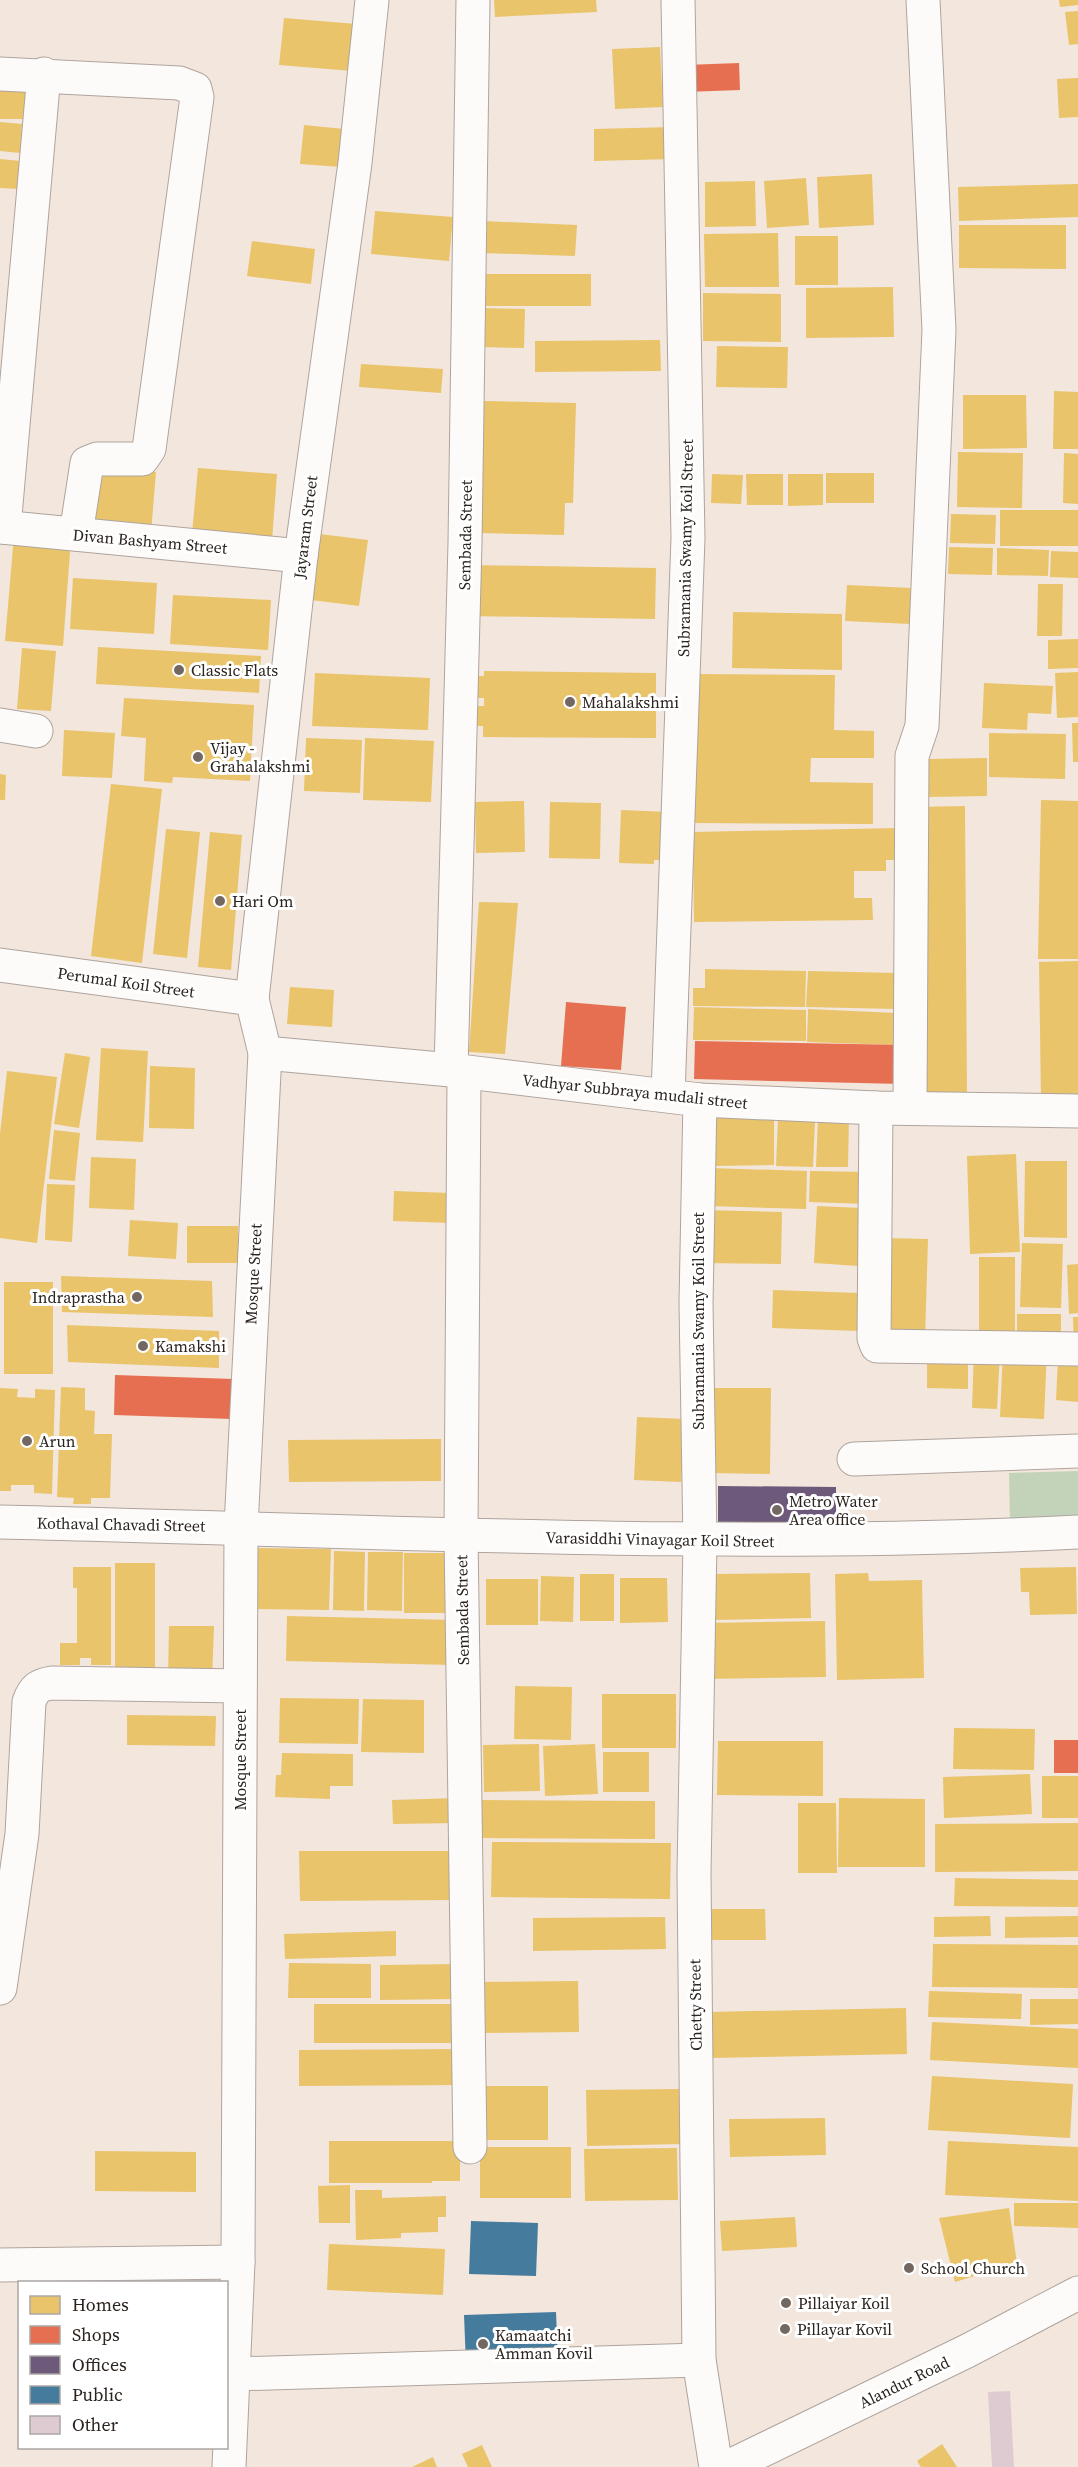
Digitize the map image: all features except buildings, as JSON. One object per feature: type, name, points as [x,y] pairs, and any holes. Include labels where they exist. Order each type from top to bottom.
[{"type":"street","name":"Jayaram Street","points":[[265,1053],[252,999],[301,556],[355,163],[372,0]]},
{"type":"street","name":"Sembada Street","points":[[470,2147],[461,1536],[458,1072],[473,0]]},
{"type":"street","name":"Subramania Swamy Koil Street","points":[[668,1095],[688,538],[678,0]]},
{"type":"street","points":[[910,1108],[912,756],[921,726],[939,330],[923,0]]},
{"type":"street","points":[[0,74],[44,74],[179,83],[195,89],[197,97],[196,124],[149,449],[142,459],[97,459],[87,463],[76,534]]},
{"type":"street","points":[[2,527],[44,74]]},
{"type":"street","name":"Divan Bashyam Street","points":[[2,527],[301,556]]},
{"type":"street","points":[[0,725],[36,731]]},
{"type":"street","name":"Perumal Koil Street","points":[[0,965],[252,999]]},
{"type":"street","name":"Vadhyar Subbraya mudali street","points":[[265,1053],[458,1072],[700,1100],[876,1108],[1078,1111]]},
{"type":"street","name":"Mosque Street","points":[[229,2467],[235,2374],[238,2262],[241,1527],[265,1053]]},
{"type":"street","name":"Subramania Swamy Koil Street","points":[[700,1100],[696,1303],[700,1541]]},
{"type":"street","points":[[876,1108],[874,1338],[876,1346],[1078,1349]]},
{"type":"street","points":[[854,1459],[1078,1451]]},
{"type":"street","name":"Kothaval Chavadi Street","points":[[0,1522],[241,1527]]},
{"type":"street","name":"Varasiddhi Vinayagar Koil Street","points":[[241,1527],[461,1536],[700,1541],[938,1539],[1078,1532]]},
{"type":"street","name":"Chetty Street","points":[[700,1541],[694,1873],[699,2360],[716,2467]]},
{"type":"street","points":[[0,1988],[11,1835],[29,1702],[33,1690],[41,1685],[240,1686]]},
{"type":"street","points":[[0,2265],[238,2262]]},
{"type":"street","name":"Alandur Road","points":[[728,2467],[967,2351],[1078,2293]]},
{"type":"street","points":[[235,2374],[699,2360]]},
{"type":"green space","points":[[1078,1471],[1078,1519],[1010,1521],[1009,1473]]},
{"type":"place","name":"Classic Flats","points":[[179,670]]},
{"type":"place","name":"Mahalakshmi","points":[[570,702]]},
{"type":"place","name":"Vijay - Grahalakshmi","points":[[198,757]]},
{"type":"place","name":"Hari Om","points":[[220,901]]},
{"type":"place","name":"Indraprastha","points":[[137,1297]]},
{"type":"place","name":"Kamakshi","points":[[143,1346]]},
{"type":"place","name":"Arun","points":[[27,1441]]},
{"type":"place","name":"Metro Water Area office","points":[[777,1510]]},
{"type":"place","name":"School Church","points":[[909,2268]]},
{"type":"place","name":"Pillaiyar Koil","points":[[786,2303]]},
{"type":"place","name":"Pillayar Kovil","points":[[785,2329]]},
{"type":"place","name":"Kamaatchi Amman Kovil","points":[[483,2344]]}]
